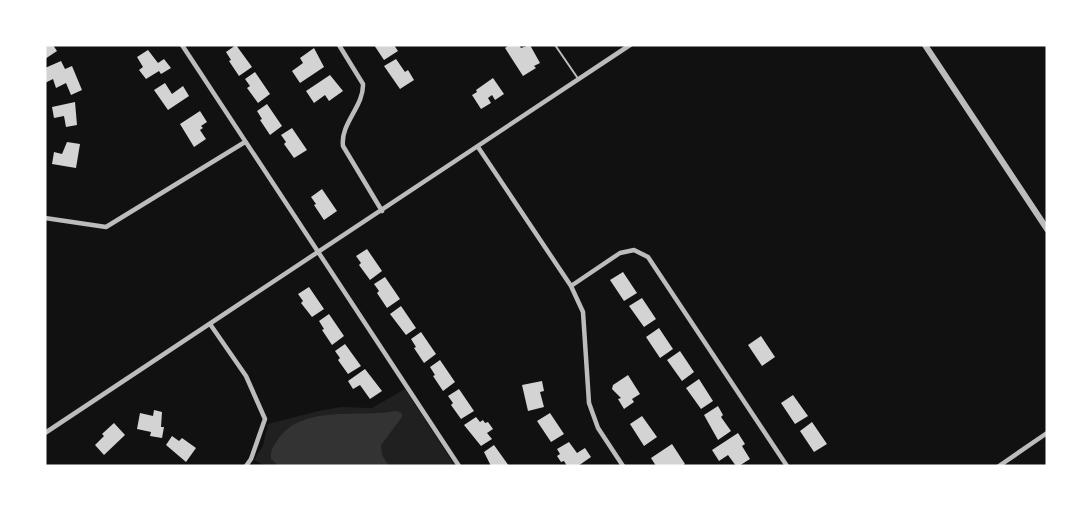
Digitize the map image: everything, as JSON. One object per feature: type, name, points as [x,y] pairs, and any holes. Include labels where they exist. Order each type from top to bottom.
[{"type":"street","points":[[182,45],[459,466]]},
{"type":"street","points":[[339,45],[363,84],[362,96],[344,133],[343,146],[382,211]]},
{"type":"street","points":[[925,45],[1047,229]]},
{"type":"street","points":[[45,433],[319,253],[627,46]]},
{"type":"street","points":[[45,218],[106,227],[245,142]]},
{"type":"street","points":[[478,147],[571,286],[583,312],[589,403],[598,428],[623,466]]},
{"type":"street","points":[[571,286],[620,253],[634,250],[648,257],[787,466]]},
{"type":"street","points":[[210,324],[246,376],[265,419],[251,459],[246,466]]},
{"type":"street","points":[[999,466],[1047,434]]},
{"type":"lane","points":[[555,45],[579,80]]},
{"type":"shaded area","points":[[405,389],[455,466],[266,466],[254,460],[263,446],[268,424],[341,407],[372,408]]},
{"type":"shaded area","points":[[396,411],[402,413],[402,417],[381,445],[382,455],[389,466],[279,466],[271,459],[272,450],[279,438],[290,427],[303,420],[333,414]]},
{"type":"building","points":[[45,45],[53,45],[57,51],[45,59]]},
{"type":"building","points":[[236,45],[252,67],[239,76],[226,52]]},
{"type":"building","points":[[374,45],[394,45],[398,51],[384,60]]},
{"type":"building","points":[[509,45],[519,45],[521,48],[530,45],[540,63],[523,76],[505,48]]},
{"type":"building","points":[[314,48],[324,67],[300,83],[292,71],[303,63],[300,58]]},
{"type":"building","points":[[148,50],[158,63],[164,59],[171,68],[161,74],[159,71],[146,79],[139,70],[143,67],[137,57]]},
{"type":"building","points":[[396,59],[405,72],[408,70],[414,80],[400,89],[384,66]]},
{"type":"building","points":[[61,61],[65,69],[72,66],[82,90],[71,95],[66,83],[56,88],[53,79],[45,83],[45,68]]},
{"type":"building","points":[[255,72],[270,94],[258,103],[247,88],[250,86],[245,79]]},
{"type":"building","points":[[330,75],[343,91],[329,101],[325,95],[314,103],[306,91]]},
{"type":"building","points":[[493,78],[504,94],[495,100],[492,95],[488,98],[491,103],[481,109],[472,95]]},
{"type":"building","points":[[165,83],[172,94],[183,86],[189,96],[168,110],[154,90]]},
{"type":"building","points":[[75,102],[77,125],[66,127],[64,116],[54,118],[52,107]]},
{"type":"building","points":[[267,104],[282,126],[270,135],[257,111]]},
{"type":"building","points":[[200,111],[207,122],[201,126],[203,128],[200,130],[206,139],[194,147],[180,124]]},
{"type":"building","points":[[292,128],[307,150],[294,158],[284,144],[286,142],[281,135]]},
{"type":"building","points":[[67,142],[80,144],[76,168],[52,164],[54,152],[62,154]]},
{"type":"building","points":[[322,189],[337,211],[324,220],[311,197]]},
{"type":"building","points":[[367,249],[382,271],[370,280],[359,265],[361,263],[356,256]]},
{"type":"building","points":[[623,272],[637,293],[624,301],[610,280]]},
{"type":"building","points":[[385,277],[400,299],[387,308],[374,284]]},
{"type":"building","points":[[309,287],[324,309],[312,317],[301,303],[303,301],[298,294]]},
{"type":"building","points":[[642,298],[656,319],[644,327],[629,306]]},
{"type":"building","points":[[401,306],[416,328],[406,335],[390,314]]},
{"type":"building","points":[[329,314],[344,336],[332,345],[319,321]]},
{"type":"building","points":[[659,328],[673,349],[660,358],[646,337]]},
{"type":"building","points":[[421,332],[436,354],[424,363],[411,339]]},
{"type":"building","points":[[761,336],[775,357],[762,366],[748,345]]},
{"type":"building","points":[[345,344],[361,366],[348,374],[338,360],[340,358],[335,351]]},
{"type":"building","points":[[680,351],[694,372],[682,381],[667,360]]},
{"type":"building","points":[[440,360],[455,382],[443,391],[430,367]]},
{"type":"building","points":[[365,369],[382,391],[370,399],[360,385],[353,389],[348,381]]},
{"type":"building","points":[[628,375],[640,394],[632,399],[634,402],[624,409],[618,399],[621,398],[612,389],[613,385]]},
{"type":"building","points":[[699,379],[713,401],[701,409],[686,388]]},
{"type":"building","points":[[542,381],[544,391],[540,392],[544,407],[528,411],[522,385]]},
{"type":"building","points":[[459,389],[474,411],[461,419],[451,405],[453,403],[448,396]]},
{"type":"building","points":[[793,395],[808,416],[795,424],[781,403]]},
{"type":"building","points":[[718,406],[723,415],[721,417],[731,431],[718,440],[704,415]]},
{"type":"building","points":[[154,410],[162,412],[161,427],[164,427],[162,438],[150,436],[151,432],[137,429],[140,413],[153,416]]},
{"type":"building","points":[[550,413],[564,434],[551,442],[537,421]]},
{"type":"building","points":[[642,416],[657,437],[644,446],[630,424]]},
{"type":"building","points":[[476,417],[480,422],[483,420],[485,423],[488,422],[493,429],[487,433],[492,439],[481,446],[464,425]]},
{"type":"building","points":[[812,422],[827,444],[814,452],[800,431]]},
{"type":"building","points":[[114,423],[125,435],[104,455],[95,445],[104,436],[102,434]]},
{"type":"building","points":[[738,433],[745,444],[742,446],[750,459],[739,466],[736,466],[728,455],[719,461],[712,450]]},
{"type":"building","points":[[172,436],[179,441],[182,438],[196,448],[186,462],[166,445]]},
{"type":"building","points":[[569,442],[577,453],[585,448],[591,457],[578,466],[567,466],[564,461],[561,462],[557,456],[560,454],[557,449]]},
{"type":"building","points":[[672,444],[685,464],[656,466],[651,458]]},
{"type":"building","points":[[494,445],[509,466],[491,466],[484,452]]}]
